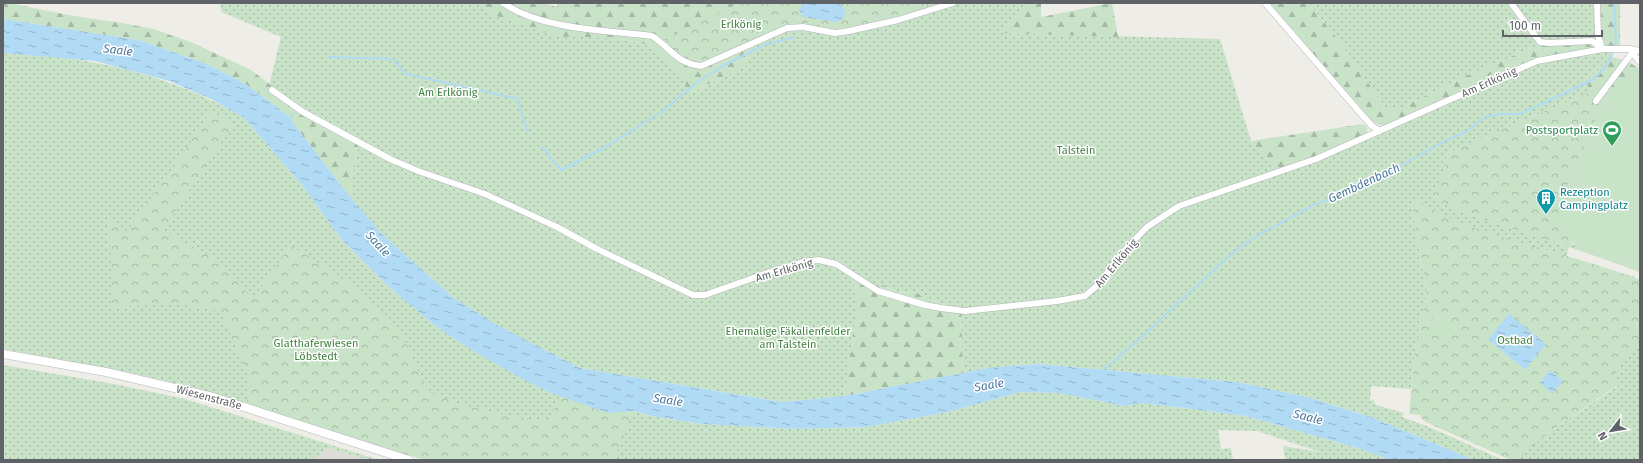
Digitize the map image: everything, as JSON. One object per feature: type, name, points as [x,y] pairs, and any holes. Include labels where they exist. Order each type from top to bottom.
[{"type":"street","points":[[503,3],[510,8],[537,19],[558,24],[652,36],[666,45],[676,57],[688,65],[701,66],[787,28],[803,27],[835,32],[849,31],[891,22],[953,3]]},
{"type":"street","points":[[1265,3],[1363,116],[1380,131]]},
{"type":"street","points":[[1511,3],[1540,42],[1548,43],[1592,40],[1602,49]]},
{"type":"street","points":[[1597,3],[1598,36],[1602,49]]},
{"type":"street","name":"Am Erlkönig","points":[[272,90],[303,112],[390,160],[485,194],[557,227],[598,250],[693,295],[705,296],[770,272],[803,262],[819,260],[836,264],[878,291],[925,305],[965,311],[1057,301],[1085,296],[1099,284],[1122,253],[1147,227],[1179,206],[1316,159],[1537,61],[1602,49],[1620,49],[1631,51]]},
{"type":"street","points":[[1631,51],[1640,51]]},
{"type":"street","points":[[1631,51],[1640,62]]},
{"type":"street","points":[[1596,101],[1631,51]]},
{"type":"street","name":"Wiesenstraße","points":[[3,354],[106,372],[213,397],[409,460]]},
{"type":"shaded area","points":[[328,448],[369,460],[311,460]]},
{"type":"green space","points":[[3,3],[153,29],[191,42],[251,70],[304,110],[359,139],[350,197],[287,115],[247,85],[207,64],[138,40],[3,19]]},
{"type":"green space","points":[[220,3],[480,3],[489,13],[645,44],[679,71],[691,93],[746,66],[748,47],[776,33],[787,24],[817,22],[834,28],[885,22],[945,3],[1023,3],[1023,9],[1000,33],[1220,39],[1251,141],[1276,171],[1390,124],[1518,65],[1535,59],[1536,46],[1461,78],[1401,108],[1392,110],[1384,106],[1337,38],[1308,3],[1597,3],[1612,57],[1588,80],[1587,93],[1448,153],[1435,198],[1459,211],[1569,247],[1566,256],[1509,240],[1471,227],[1435,211],[1419,200],[1412,208],[1427,295],[1416,341],[1411,389],[1371,386],[1370,402],[1373,399],[1376,405],[1404,413],[1402,417],[1429,427],[1503,460],[1474,460],[1374,418],[1307,397],[1237,382],[1039,364],[988,368],[963,373],[961,312],[916,293],[896,292],[880,284],[876,293],[854,281],[856,311],[845,396],[782,402],[580,368],[495,324],[454,298],[384,236],[350,197],[359,139],[304,110],[271,85],[270,82],[281,37],[221,12]]},
{"type":"green space","points":[[480,3],[542,3],[557,7],[558,3],[914,3],[846,27],[821,28],[817,22],[787,24],[776,33],[748,46],[750,56],[746,66],[690,93],[679,71],[645,44],[622,39],[553,36],[489,13]]},
{"type":"green space","name":"Erlkönig","points":[[739,3],[945,3],[899,17],[869,24],[837,28],[821,28],[817,22],[787,24],[782,28],[699,63],[688,64],[664,40]]},
{"type":"green space","points":[[1023,3],[1041,3],[1041,17],[1112,3],[1118,37],[999,33],[1023,9]]},
{"type":"green space","points":[[1270,3],[1308,3],[1337,38],[1384,106],[1392,110],[1401,108],[1461,78],[1536,46],[1589,44],[1592,49],[1535,59],[1518,65],[1390,125],[1379,125],[1370,120]]},
{"type":"green space","points":[[1597,3],[1620,3],[1620,49],[1603,49]]},
{"type":"green space","points":[[3,53],[66,58],[126,70],[185,88],[241,116],[302,185],[341,239],[388,286],[434,325],[470,349],[548,392],[652,416],[702,424],[798,429],[867,427],[948,412],[1021,392],[1059,393],[1125,406],[1140,403],[1246,416],[1361,449],[1391,460],[1285,460],[1283,446],[1320,452],[1257,431],[1218,430],[1221,449],[1231,448],[1233,460],[425,460],[192,387],[127,372],[3,349]]},
{"type":"green space","points":[[1612,57],[1627,61],[1640,69],[1640,87],[1606,97],[1602,106],[1587,93],[1588,80]]},
{"type":"green space","name":"Postsportplatz","points":[[1628,73],[1640,76],[1640,272],[1575,249],[1576,245],[1569,239],[1561,225],[1558,207],[1606,97]]},
{"type":"green space","points":[[1587,93],[1602,106],[1558,207],[1572,243],[1576,245],[1575,249],[1459,211],[1434,198],[1448,153]]},
{"type":"green space","name":"Glatthaferwiesen Löbstedt","points":[[210,112],[234,123],[163,230],[216,260],[253,299],[291,245],[366,296],[392,321],[402,335],[425,383],[434,394],[444,399],[484,410],[538,421],[550,416],[562,396],[608,413],[633,411],[614,460],[425,460],[247,403],[250,380],[220,311],[177,304],[112,307],[109,219],[127,231],[173,168]]},
{"type":"green space","points":[[1363,124],[1367,127],[1367,134],[1341,146],[1276,171],[1251,141]]},
{"type":"green space","name":"Ostbad","points":[[1419,200],[1444,216],[1458,222],[1501,237],[1631,276],[1633,275],[1635,278],[1640,280],[1640,339],[1612,379],[1618,385],[1548,433],[1516,460],[1511,460],[1430,424],[1423,420],[1420,415],[1409,414],[1416,341],[1427,295],[1412,208]]},
{"type":"green space","points":[[854,280],[876,293],[880,284],[896,292],[916,293],[961,312],[963,373],[845,396],[856,311]]},
{"type":"green space","points":[[1434,311],[1452,314],[1448,337],[1430,334]]},
{"type":"green space","points":[[1640,339],[1640,460],[1516,460],[1548,433],[1618,386],[1611,379]]},
{"type":"green space","points":[[3,365],[114,384],[185,399],[379,460],[369,460],[328,448],[311,460],[3,460]]},
{"type":"water","points":[[805,3],[839,3],[845,10],[844,17],[837,22],[803,17],[799,9]]},
{"type":"water","name":"Saale","points":[[3,19],[138,40],[207,64],[247,85],[287,115],[350,197],[384,236],[454,298],[495,324],[580,368],[782,402],[845,396],[987,368],[1039,364],[1237,382],[1307,397],[1374,418],[1474,460],[1391,460],[1361,449],[1246,416],[1140,403],[1125,406],[1059,393],[1021,392],[948,412],[867,427],[798,429],[702,424],[652,416],[633,411],[608,413],[548,392],[526,381],[470,349],[434,325],[388,286],[341,239],[302,185],[241,116],[211,99],[169,81],[95,61],[3,53]]},
{"type":"water","points":[[1509,314],[1546,344],[1525,370],[1488,339]]},
{"type":"water","points":[[1550,370],[1563,381],[1552,393],[1540,383]]},
{"type":"waterway","name":"Gembdenbach","points":[[1103,370],[1135,343],[1240,247],[1262,233],[1314,205],[1356,189],[1393,170],[1447,140],[1464,133],[1485,117],[1500,114],[1520,114],[1592,80],[1604,69],[1612,55],[1616,41],[1614,3]]},
{"type":"waterway","points":[[542,147],[561,170],[602,149],[663,111],[696,83],[721,67],[764,45],[795,37]]},
{"type":"waterway","points":[[329,57],[393,59],[406,74],[518,99],[525,126],[528,131]]},
{"type":"waterway","points":[[289,120],[293,114]]},
{"type":"place","name":"Postsportplatz","points":[[1612,147]]},
{"type":"place","name":"Rezeption Campingplatz","points":[[1546,215]]},
{"type":"park label","name":"Talstein","points":[[1076,150]]},
{"type":"park label","name":"Ehemalige Fäkalienfelder am Talstein","points":[[788,337]]}]
